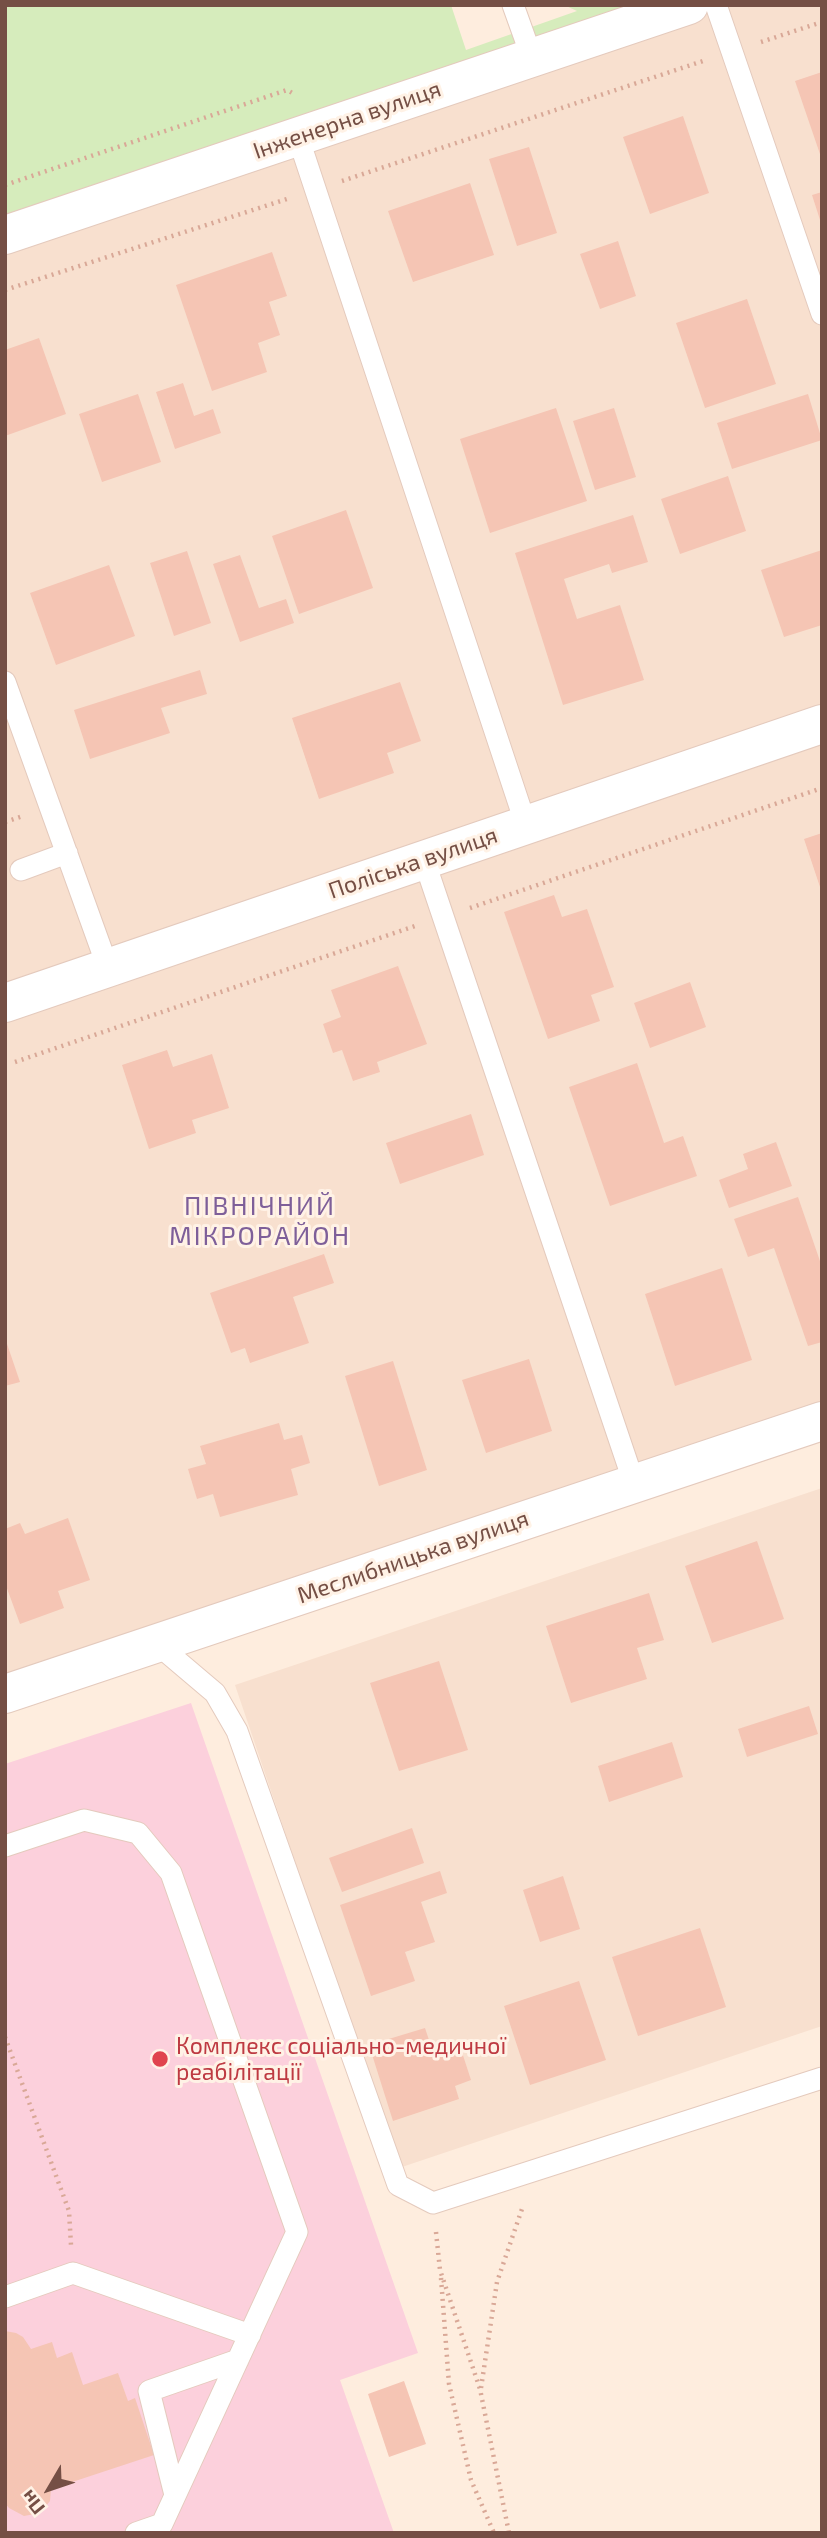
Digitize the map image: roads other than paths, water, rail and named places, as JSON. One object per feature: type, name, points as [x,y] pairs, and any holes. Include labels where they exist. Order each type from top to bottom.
[{"type":"street","name":"Інженерна вулиця","points":[[5,235],[689,5]]},
{"type":"street","name":"Поліська вулиця","points":[[5,1003],[822,724]]},
{"type":"street","name":"Меслибницька вулиця","points":[[5,1694],[822,1421]]},
{"type":"lane","points":[[513,5],[532,58]]},
{"type":"lane","points":[[716,5],[822,314]]},
{"type":"lane","points":[[298,137],[526,825]]},
{"type":"lane","points":[[5,682],[108,968]]},
{"type":"lane","points":[[21,870],[67,853]]},
{"type":"lane","points":[[424,860],[635,1483]]},
{"type":"lane","points":[[156,1643],[215,1693],[237,1731],[398,2185],[433,2203],[822,2078]]},
{"type":"lane","points":[[5,1846],[84,1819],[138,1833],[171,1873],[297,2232],[162,2524],[136,2533]]},
{"type":"lane","points":[[5,2297],[73,2273],[250,2335]]},
{"type":"lane","points":[[175,2495],[149,2391],[238,2360]]},
{"type":"place","name":"Комплекс соціально-медичної реабілітації","points":[[160,2059]]},
{"type":"district","name":"ПІВНІЧНИЙ МІКРОРАЙОН","points":[[260,1221]]}]
